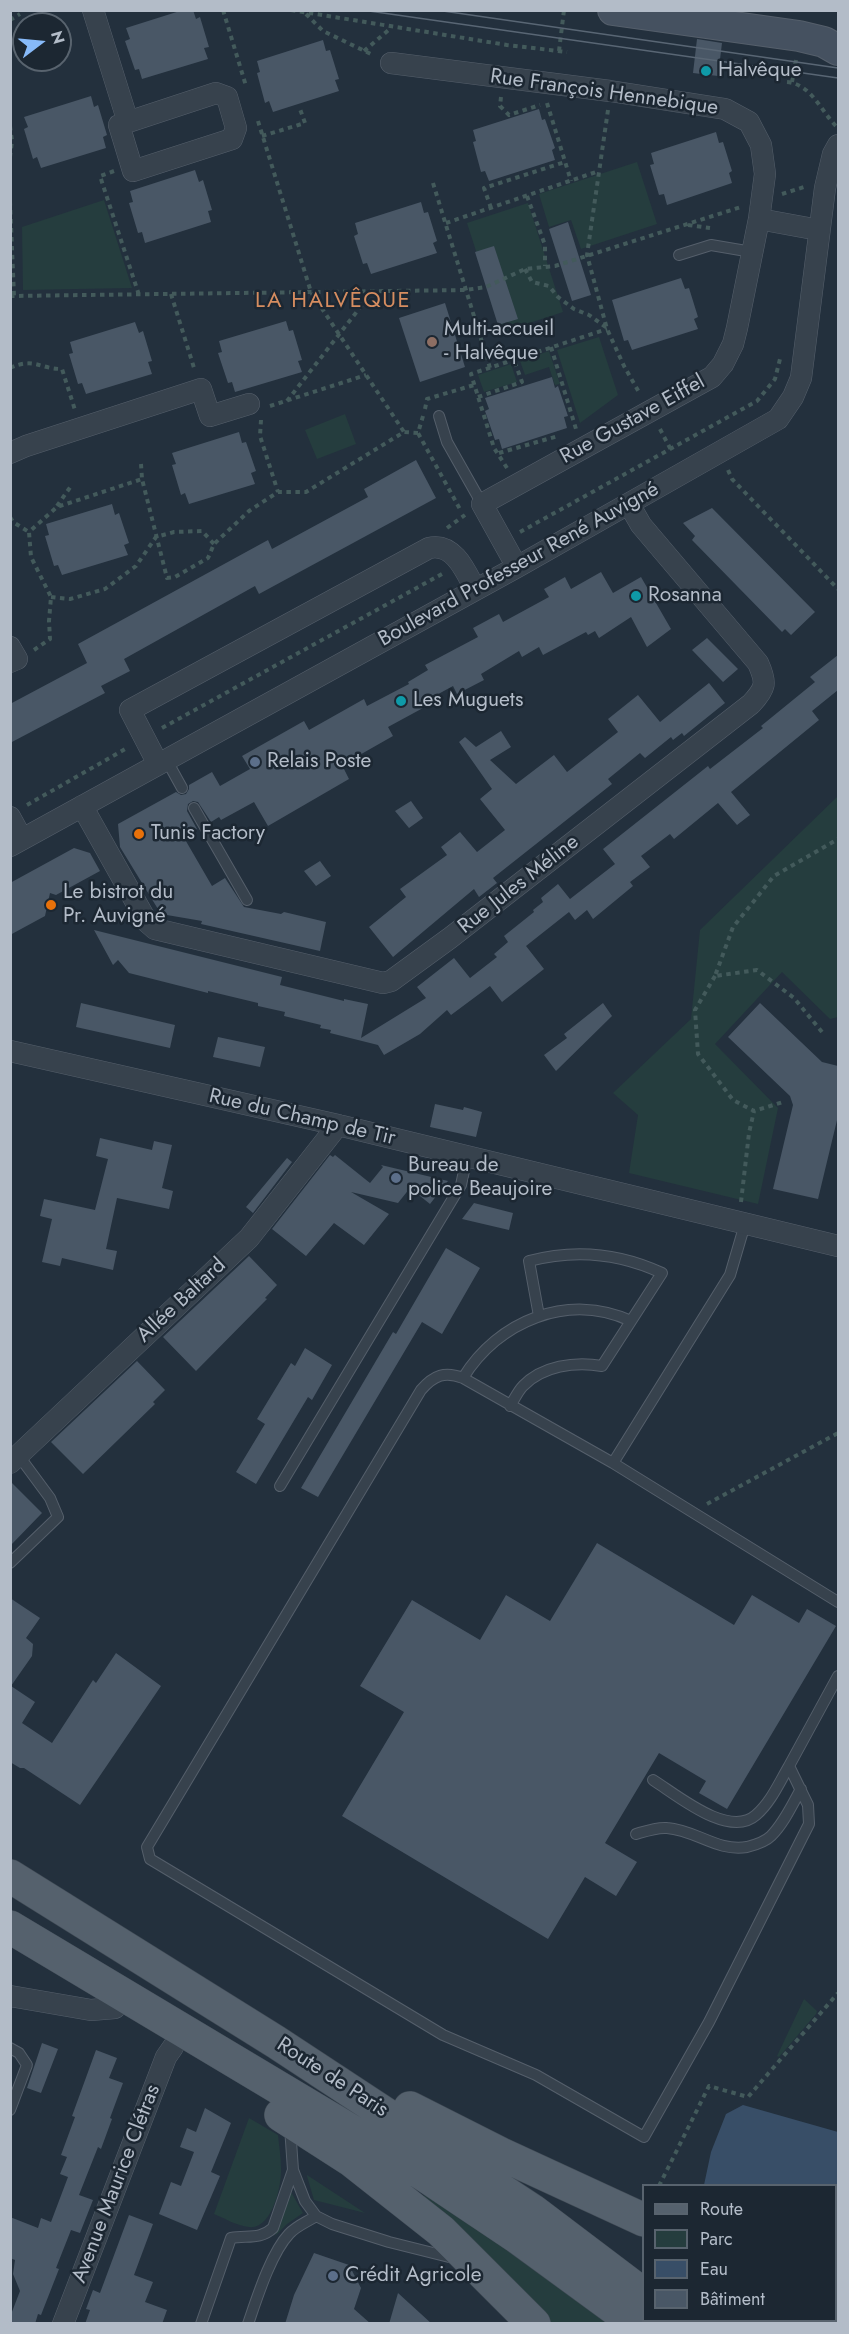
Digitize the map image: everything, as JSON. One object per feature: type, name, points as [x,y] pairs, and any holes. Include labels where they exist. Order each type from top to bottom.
[{"type":"main road","name":"Route de Paris","points":[[10,1876],[276,2042],[533,2211],[642,2293]]},
{"type":"main road","name":"Route de Paris","points":[[10,1927],[423,2174],[517,2237],[636,2324]]},
{"type":"main road","points":[[66,1960],[114,2008],[351,2160],[441,2231],[534,2324]]},
{"type":"main road","points":[[276,2042],[501,2154],[642,2219]]},
{"type":"street","points":[[93,10],[128,122]]},
{"type":"street","points":[[613,10],[799,36],[824,42],[838,50]]},
{"type":"street","name":"Rue François Hennebique","points":[[391,63],[610,91],[725,109],[749,122],[757,134],[765,159],[760,210]]},
{"type":"street","points":[[216,93],[227,97],[236,128],[232,139],[133,171],[118,125],[128,122],[216,93]]},
{"type":"street","name":"Boulevard Professeur René Auvigné","points":[[16,842],[517,567],[778,419],[793,397],[801,378],[827,176],[838,146]]},
{"type":"street","points":[[760,210],[819,230]]},
{"type":"street","name":"Rue Gustave Eiffel","points":[[482,504],[585,436],[650,411],[712,377],[723,364],[733,344],[760,210]]},
{"type":"street","points":[[10,453],[81,427],[201,389],[210,416],[255,407]]},
{"type":"street","points":[[482,504],[517,567]]},
{"type":"street","name":"Rue Jules Méline","points":[[82,806],[147,922],[155,929],[383,982],[391,981],[450,938],[742,711],[763,690],[765,682],[758,663],[641,525],[629,504]]},
{"type":"street","points":[[162,762],[130,710],[429,548],[436,546],[453,554],[475,589]]},
{"type":"street","points":[[10,817],[16,842]]},
{"type":"street","name":"Rue du Champ de Tir","points":[[10,1051],[338,1125],[838,1246]]},
{"type":"street","name":"Allée Baltard","points":[[15,1460],[249,1238],[338,1125]]},
{"type":"street","points":[[10,1996],[91,2010],[114,2008]]},
{"type":"street","name":"Avenue Maurice Clétras","points":[[63,2324],[166,2056],[173,2047]]},
{"type":"lane","points":[[679,255],[711,244],[752,252]]},
{"type":"lane","points":[[439,416],[447,442],[482,504]]},
{"type":"lane","points":[[162,762],[182,788]]},
{"type":"lane","points":[[194,808],[247,900]]},
{"type":"lane","points":[[280,1486],[461,1185],[467,1156]]},
{"type":"lane","points":[[613,1463],[730,1275],[742,1223]]},
{"type":"lane","points":[[510,1406],[522,1386],[541,1373],[564,1365],[588,1363],[602,1366],[662,1274],[638,1262],[614,1256],[565,1254],[529,1261],[539,1317]]},
{"type":"lane","points":[[464,1378],[472,1363],[495,1339],[522,1322],[553,1312],[585,1310],[617,1315],[631,1321]]},
{"type":"lane","points":[[789,1766],[808,1805],[808,1824],[709,2022],[644,2137],[536,2075],[443,2035],[150,1860],[147,1847],[421,1390],[430,1380],[441,1374],[464,1378],[613,1463],[838,1602]]},
{"type":"lane","points":[[10,1563],[58,1517],[50,1498],[15,1460]]},
{"type":"lane","points":[[653,1780],[716,1819],[729,1823],[754,1818],[767,1804],[838,1676]]},
{"type":"lane","points":[[636,1834],[666,1828],[682,1831],[721,1847],[738,1848],[755,1845],[769,1838],[782,1824],[801,1789]]},
{"type":"lane","points":[[10,2048],[19,2053],[27,2065],[10,2110]]},
{"type":"lane","points":[[289,2121],[293,2170],[304,2201],[316,2216],[332,2224],[389,2242],[441,2256],[472,2261]]},
{"type":"lane","points":[[201,2324],[231,2238],[241,2236],[257,2238],[273,2229],[293,2170]]},
{"type":"lane","points":[[248,2324],[261,2287],[283,2242],[290,2233],[316,2216]]},
{"type":"path","points":[[223,10],[249,94]]},
{"type":"path","points":[[291,10],[391,28],[567,52]]},
{"type":"path","points":[[559,51],[565,20],[564,10]]},
{"type":"path","points":[[306,13],[323,31],[391,63]]},
{"type":"path","points":[[364,51],[391,28]]},
{"type":"path","points":[[507,45],[500,106],[509,115],[547,102],[571,181]]},
{"type":"path","points":[[787,82],[812,96],[838,129]]},
{"type":"path","points":[[610,91],[587,255],[607,329],[624,366],[671,450]]},
{"type":"path","points":[[262,136],[305,123],[300,109]]},
{"type":"path","points":[[256,115],[311,292],[404,432]]},
{"type":"path","points":[[10,126],[10,157]]},
{"type":"path","points":[[491,208],[484,188],[565,162]]},
{"type":"path","points":[[131,164],[100,176],[138,295]]},
{"type":"path","points":[[446,223],[599,171]]},
{"type":"path","points":[[434,183],[490,368]]},
{"type":"path","points":[[10,201],[12,296],[466,290],[486,287],[525,269],[555,266],[587,255],[760,210],[804,187]]},
{"type":"path","points":[[527,196],[545,245],[545,266]]},
{"type":"path","points":[[525,269],[532,282],[549,286],[558,297],[574,309],[590,315],[607,329]]},
{"type":"path","points":[[287,401],[373,291]]},
{"type":"path","points":[[171,294],[201,389]]},
{"type":"path","points":[[551,347],[585,436],[498,453],[494,448],[471,374],[551,347],[607,329]]},
{"type":"path","points":[[478,397],[522,382],[514,360]]},
{"type":"path","points":[[10,368],[28,362],[51,369],[62,369],[81,427]]},
{"type":"path","points":[[278,492],[260,436],[255,407],[287,401],[366,375]]},
{"type":"path","points":[[141,464],[142,479],[167,578],[175,577],[208,558],[214,544],[249,511],[278,492],[306,492],[404,432],[418,433]]},
{"type":"path","points":[[721,452],[732,479],[838,589]]},
{"type":"path","points":[[57,507],[142,479]]},
{"type":"path","points":[[29,532],[57,507],[71,486]]},
{"type":"path","points":[[436,546],[449,525],[482,504]]},
{"type":"path","points":[[10,517],[12,522],[29,532]]},
{"type":"path","points":[[51,597],[70,599],[105,589],[136,566],[156,537],[174,532],[202,531],[214,544]]},
{"type":"path","points":[[13,656],[50,639],[51,597],[31,557],[29,532]]},
{"type":"path","points":[[783,1102],[754,1111],[733,1100],[698,1054],[695,1010],[715,976],[733,927],[774,876],[838,839]]},
{"type":"path","points":[[715,976],[757,970],[794,998],[822,1032]]},
{"type":"path","points":[[742,1223],[749,1133],[754,1111]]},
{"type":"path","points":[[698,1515],[704,1505],[838,1433]]},
{"type":"path","points":[[661,2184],[709,2086],[748,2097],[838,1993]]},
{"type":"green space","points":[[637,162],[657,224],[581,249],[571,220],[549,227],[539,194]]},
{"type":"green space","points":[[104,200],[132,288],[23,290],[22,227]]},
{"type":"green space","points":[[528,203],[563,312],[502,332],[467,223]]},
{"type":"green space","points":[[599,337],[618,395],[580,423],[557,350]]},
{"type":"green space","points":[[549,351],[560,384],[555,385],[549,367],[525,375],[520,361]]},
{"type":"green space","points":[[511,364],[517,382],[484,392],[478,375]]},
{"type":"green space","points":[[345,414],[356,444],[317,459],[305,430]]},
{"type":"green space","points":[[838,796],[838,1017],[830,1019],[782,972],[715,1044],[778,1108],[758,1204],[629,1173],[638,1115],[613,1093],[691,1019],[700,930]]},
{"type":"green space","points":[[804,1999],[817,2011],[816,2014],[779,2057],[777,2056]]},
{"type":"green space","points":[[249,2118],[278,2135],[281,2176],[274,2205],[269,2214],[257,2226],[249,2227],[235,2224],[214,2214]]},
{"type":"green space","points":[[307,2175],[365,2213],[314,2200]]},
{"type":"green space","points":[[291,2192],[303,2213],[275,2236]]},
{"type":"green space","points":[[426,2192],[613,2323],[551,2323],[475,2250],[419,2204]]},
{"type":"water","points":[[743,2105],[838,2132],[838,2240],[837,2184],[704,2184],[711,2152],[726,2114]]},
{"type":"building","points":[[183,10],[193,10],[196,19],[200,17],[209,47],[204,48],[208,59],[142,79],[139,69],[135,70],[125,41],[130,39],[126,28]]},
{"type":"building","points":[[697,39],[722,43],[718,76],[693,73]]},
{"type":"building","points":[[323,40],[326,51],[330,50],[339,79],[335,80],[339,91],[273,112],[269,101],[265,103],[257,73],[260,72],[257,61]]},
{"type":"building","points":[[91,96],[94,107],[98,105],[107,135],[103,137],[106,148],[41,168],[37,157],[33,159],[24,129],[28,127],[24,117]]},
{"type":"building","points":[[539,109],[555,148],[552,150],[555,160],[489,181],[485,171],[481,172],[473,142],[476,141],[473,130]]},
{"type":"building","points":[[716,132],[719,143],[723,142],[732,171],[729,173],[732,183],[667,205],[664,194],[659,195],[650,165],[654,164],[651,153]]},
{"type":"building","points":[[195,170],[199,182],[203,180],[212,210],[208,211],[211,222],[145,243],[142,232],[138,233],[129,203],[133,202],[130,191]]},
{"type":"building","points":[[421,202],[424,213],[428,212],[437,241],[433,243],[437,253],[371,274],[367,263],[363,264],[354,236],[358,234],[355,223]]},
{"type":"building","points":[[568,222],[591,295],[572,301],[549,229]]},
{"type":"building","points":[[494,246],[518,319],[498,325],[475,252]]},
{"type":"building","points":[[681,278],[685,289],[689,288],[698,317],[694,319],[698,329],[632,350],[628,340],[624,341],[612,300]]},
{"type":"building","name":"Multi-accueil - Halvêque","points":[[445,303],[465,367],[420,382],[399,318]]},
{"type":"building","points":[[286,321],[289,331],[293,330],[302,360],[298,361],[302,372],[235,392],[232,382],[228,383],[218,353],[222,352],[219,341]]},
{"type":"building","points":[[135,322],[139,333],[143,331],[152,361],[148,362],[152,374],[86,394],[82,383],[78,384],[69,354],[73,353],[70,342]]},
{"type":"building","points":[[552,377],[555,388],[558,386],[568,416],[564,417],[567,428],[502,449],[499,439],[495,440],[485,411],[489,409],[485,398]]},
{"type":"building","points":[[239,432],[242,443],[246,442],[256,471],[251,473],[255,484],[189,504],[185,493],[181,495],[172,465],[176,464],[172,453]]},
{"type":"building","points":[[416,460],[436,498],[259,594],[255,586],[124,659],[130,671],[101,686],[105,693],[10,743],[10,704],[87,663],[78,644],[268,540],[272,549],[368,497],[364,489]]},
{"type":"building","points":[[112,504],[115,515],[119,513],[129,543],[124,545],[128,555],[62,575],[58,565],[54,566],[45,536],[49,535],[46,524]]},
{"type":"building","points":[[712,508],[815,612],[791,635],[785,629],[782,632],[692,540],[695,536],[683,523]]},
{"type":"building","points":[[601,572],[613,593],[641,577],[671,629],[647,647],[631,617],[599,638],[595,631],[588,635],[586,632],[543,655],[539,647],[522,657],[519,651],[481,674],[484,680],[457,694],[453,686],[420,704],[423,708],[388,727],[393,736],[342,765],[349,779],[268,826],[254,802],[221,820],[219,817],[211,822],[198,802],[193,801],[188,804],[187,811],[197,829],[183,836],[212,886],[225,878],[244,907],[281,914],[284,912],[326,922],[320,951],[201,924],[202,921],[161,914],[120,847],[118,824],[176,792],[181,795],[186,794],[189,785],[212,772],[220,786],[250,769],[242,756],[304,721],[309,730],[364,699],[367,706],[409,684],[408,682],[428,670],[425,665],[478,637],[473,628],[499,614],[503,622],[549,597],[544,589],[565,577],[571,589]]},
{"type":"building","points":[[707,638],[738,669],[723,682],[692,650]]},
{"type":"building","points":[[838,655],[838,690],[812,711],[819,720],[731,792],[750,815],[737,825],[718,803],[674,839],[670,834],[641,856],[650,867],[630,882],[633,886],[593,919],[587,910],[575,920],[569,912],[526,946],[544,969],[502,1002],[490,986],[451,1015],[447,1010],[420,1034],[384,1055],[378,1045],[330,1033],[331,1030],[320,1028],[321,1025],[284,1016],[285,1012],[258,1006],[258,1003],[129,973],[118,960],[113,965],[94,930],[282,977],[280,985],[344,1001],[344,999],[368,1004],[361,1038],[426,998],[417,987],[454,958],[470,978],[497,957],[494,954],[508,942],[504,936],[534,912],[533,910],[543,902],[541,898],[558,884],[570,899],[615,864],[603,849],[708,766],[710,769],[763,728],[761,726],[815,682],[810,677]]},
{"type":"building","points":[[709,683],[725,703],[684,736],[682,733],[673,740],[671,737],[645,758],[640,753],[608,779],[612,784],[493,878],[497,883],[479,897],[474,889],[393,957],[369,927],[406,897],[400,889],[447,855],[441,847],[460,832],[477,852],[505,830],[480,799],[492,789],[459,742],[465,737],[476,747],[501,731],[511,747],[490,760],[516,784],[554,755],[567,772],[618,732],[608,719],[638,695],[660,722]]},
{"type":"building","points":[[411,801],[423,818],[409,828],[395,811]]},
{"type":"building","points":[[74,848],[90,853],[100,871],[56,895],[50,893],[45,916],[10,935],[10,883]]},
{"type":"building","points":[[320,861],[331,876],[316,886],[304,871]]},
{"type":"building","points":[[81,1003],[175,1025],[170,1048],[76,1027]]},
{"type":"building","points":[[603,1003],[612,1016],[556,1071],[544,1055],[567,1038],[564,1034]]},
{"type":"building","points":[[760,1003],[822,1062],[838,1066],[838,1116],[818,1199],[773,1189],[793,1105],[790,1096],[728,1037]]},
{"type":"building","points":[[218,1037],[265,1047],[260,1067],[213,1057]]},
{"type":"building","points":[[435,1104],[463,1110],[464,1107],[482,1112],[476,1137],[430,1127]]},
{"type":"building","points":[[100,1138],[152,1150],[154,1141],[172,1145],[162,1188],[173,1191],[169,1209],[117,1198],[106,1249],[117,1251],[113,1270],[62,1258],[60,1266],[42,1262],[52,1219],[40,1216],[44,1199],[95,1210],[108,1159],[96,1156]]},
{"type":"building","points":[[330,1155],[333,1157],[335,1155],[370,1183],[383,1167],[381,1165],[448,1181],[430,1204],[410,1188],[398,1203],[351,1192],[389,1214],[364,1245],[334,1223],[306,1256],[272,1229]]},
{"type":"building","points":[[287,1158],[292,1162],[253,1213],[246,1207]]},
{"type":"building","points":[[474,1203],[513,1213],[509,1230],[462,1219]]},
{"type":"building","points":[[446,1248],[480,1268],[442,1334],[422,1322],[318,1497],[301,1488],[393,1332],[396,1334]]},
{"type":"building","points":[[249,1256],[277,1285],[265,1298],[267,1299],[196,1371],[163,1337]]},
{"type":"building","points":[[305,1348],[332,1365],[312,1400],[308,1397],[256,1484],[236,1472],[265,1424],[257,1419],[291,1363],[295,1366]]},
{"type":"building","points":[[137,1361],[165,1390],[153,1402],[155,1404],[83,1474],[51,1442]]},
{"type":"building","points":[[10,1481],[42,1513],[10,1546]]},
{"type":"building","points":[[597,1543],[734,1625],[752,1595],[799,1623],[807,1609],[836,1626],[727,1809],[699,1793],[706,1781],[659,1753],[605,1843],[637,1862],[616,1896],[585,1877],[548,1939],[342,1816],[404,1712],[360,1686],[412,1600],[480,1640],[506,1595],[550,1621]]},
{"type":"building","points":[[10,1598],[40,1618],[26,1638],[33,1644],[32,1656],[11,1686],[35,1702],[22,1723],[52,1743],[93,1680],[96,1683],[116,1653],[161,1686],[80,1805],[24,1768],[10,1762]]},
{"type":"building","points":[[42,2043],[58,2049],[41,2093],[27,2088]]},
{"type":"building","points":[[96,2050],[117,2058],[109,2078],[123,2083],[101,2149],[98,2147],[79,2195],[93,2200],[80,2233],[71,2230],[56,2268],[59,2269],[41,2315],[38,2314],[35,2324],[10,2324],[10,2317],[20,2291],[13,2274],[15,2260],[10,2258],[10,2217],[38,2228],[41,2218],[51,2222],[68,2177],[60,2174],[67,2157],[61,2155],[75,2117],[72,2116]]},
{"type":"building","points":[[205,2108],[231,2123],[211,2172],[220,2176],[197,2230],[159,2214],[171,2182],[181,2186],[194,2152],[180,2147],[187,2128],[196,2132]]},
{"type":"building","points":[[129,2215],[153,2224],[134,2275],[153,2282],[145,2302],[167,2310],[162,2324],[85,2324],[90,2310],[86,2309],[93,2290],[100,2293]]},
{"type":"building","points":[[314,2253],[349,2265],[361,2288],[354,2309],[371,2324],[285,2324],[294,2295]]},
{"type":"building","points":[[398,2293],[432,2324],[389,2324]]},
{"type":"tram line","points":[[362,10],[838,78]]},
{"type":"tram line","points":[[436,10],[838,68]]},
{"type":"place","name":"Halvêque","points":[[706,71]]},
{"type":"place","name":"Multi-accueil - Halvêque","points":[[432,342]]},
{"type":"place","name":"Rosanna","points":[[636,596]]},
{"type":"place","name":"Les Muguets","points":[[401,701]]},
{"type":"place","name":"Relais Poste","points":[[255,762]]},
{"type":"place","name":"Tunis Factory","points":[[139,834]]},
{"type":"place","name":"Le bistrot du Pr. Auvigné","points":[[51,905]]},
{"type":"place","name":"Bureau de police Beaujoire","points":[[396,1178]]},
{"type":"place","name":"Crédit Agricole","points":[[333,2276]]},
{"type":"district","name":"LA HALVÊQUE","points":[[333,302]]}]
